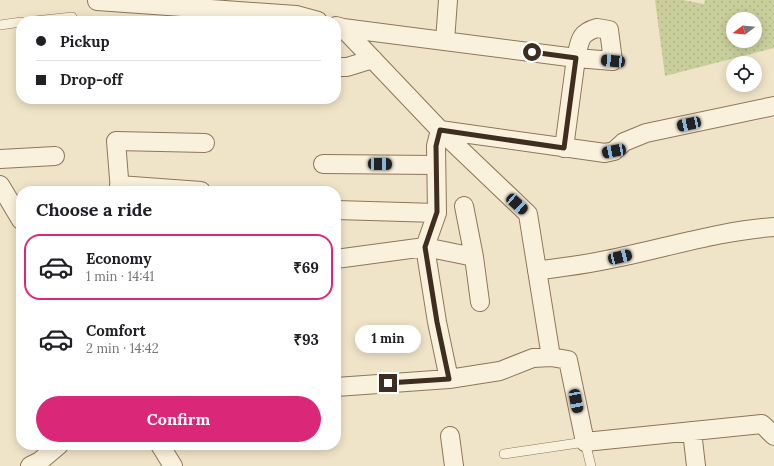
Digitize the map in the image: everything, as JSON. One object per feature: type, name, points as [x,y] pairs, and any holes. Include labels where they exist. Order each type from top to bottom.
[{"type":"street","points":[[445,40],[448,0]]},
{"type":"street","points":[[97,1],[151,3],[300,16]]},
{"type":"street","points":[[341,27],[576,58],[564,148]]},
{"type":"street","points":[[341,29],[373,59],[440,130],[528,214],[551,357]]},
{"type":"street","points":[[341,67],[347,68],[373,59]]},
{"type":"street","points":[[440,130],[605,153],[614,151],[624,142],[646,133],[774,106]]},
{"type":"street","points":[[440,130],[436,146],[437,212],[425,247],[437,322],[449,379]]},
{"type":"street","points":[[119,186],[116,141],[205,143]]},
{"type":"street","points":[[0,159],[55,156]]},
{"type":"street","points":[[323,164],[436,165]]},
{"type":"street","points":[[0,185],[16,212]]},
{"type":"street","points":[[464,206],[474,257],[480,302]]},
{"type":"street","points":[[341,210],[437,212]]},
{"type":"street","points":[[537,271],[606,260],[703,237],[750,228],[774,227]]},
{"type":"street","points":[[341,258],[425,247],[474,257]]},
{"type":"street","points":[[341,387],[449,379],[500,371],[533,358],[551,357],[568,360],[584,442],[692,431],[770,427]]},
{"type":"street","points":[[692,431],[696,466]]},
{"type":"street","points":[[450,436],[454,466]]},
{"type":"street","points":[[38,464],[54,450]]},
{"type":"street","points":[[163,450],[173,466]]},
{"type":"lane","points":[[0,25],[16,23]]},
{"type":"lane","points":[[504,454],[584,442],[592,466]]},
{"type":"green space","points":[[655,0],[683,0],[704,4],[705,0],[774,0],[774,48],[743,56],[726,56],[726,60],[665,76]]},
{"type":"route","points":[[388,383],[449,379],[437,322],[425,247],[437,212],[436,146],[440,130],[564,148],[576,58],[532,52]]}]
